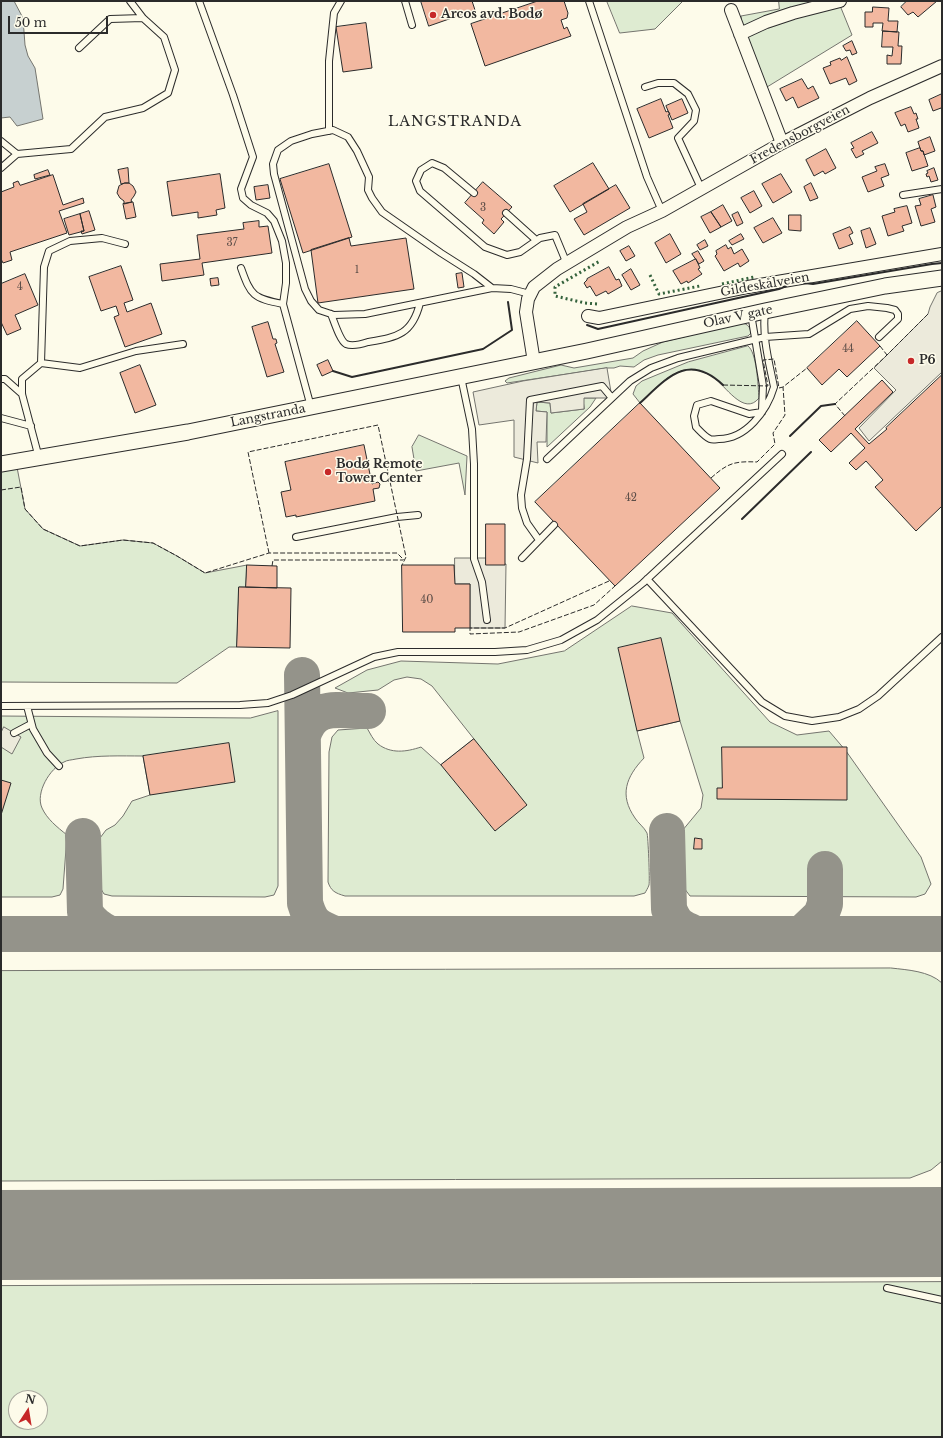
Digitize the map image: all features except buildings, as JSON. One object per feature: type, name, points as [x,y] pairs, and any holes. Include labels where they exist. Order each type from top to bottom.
[{"type":"street","points":[[740,34],[766,22],[793,13],[840,1]]},
{"type":"street","points":[[731,10],[782,143]]},
{"type":"street","name":"Fredensborgveien","points":[[530,294],[534,287],[557,269],[627,227],[662,210],[782,143],[870,98],[942,66]]},
{"type":"street","name":"Gildeskålveien","points":[[588,316],[599,318],[748,287],[942,254]]},
{"type":"street","name":"Olav V gate","points":[[534,362],[886,286],[942,278]]},
{"type":"street","points":[[530,294],[526,312],[534,362]]},
{"type":"street","name":"Langstranda","points":[[1,464],[188,432],[534,362]]},
{"type":"lane","points":[[1,168],[17,154],[71,150],[105,117],[143,108],[168,93],[175,70],[164,37],[143,18],[130,1]]},
{"type":"lane","points":[[199,1],[253,157],[241,189],[243,198],[251,205],[267,213],[274,221],[282,241],[286,263],[286,283],[283,304],[311,407]]},
{"type":"lane","points":[[330,131],[329,61],[334,13],[341,1]]},
{"type":"lane","points":[[405,1],[412,24]]},
{"type":"lane","points":[[589,1],[647,177],[662,210]]},
{"type":"lane","points":[[79,48],[110,19],[143,18]]},
{"type":"lane","points":[[645,87],[658,83],[674,83],[688,94],[696,110],[694,121],[678,138],[701,188]]},
{"type":"lane","points":[[492,288],[474,274],[382,212],[368,190],[369,177],[357,151],[348,137],[333,130],[312,134],[291,141],[278,150],[273,164],[274,174],[305,289],[311,301],[319,310],[334,315],[365,314],[492,288],[511,289],[530,294]]},
{"type":"lane","points":[[1,141],[17,154]]},
{"type":"lane","points":[[474,193],[444,168],[432,163],[421,170],[416,181],[420,191],[485,247],[507,255],[520,252],[540,238],[555,235],[567,264]]},
{"type":"lane","points":[[903,195],[942,189]]},
{"type":"lane","points":[[506,213],[536,240]]},
{"type":"lane","points":[[41,364],[44,267],[49,251],[70,241],[102,238],[125,244]]},
{"type":"lane","points":[[241,268],[254,295],[263,300],[283,304]]},
{"type":"lane","points":[[331,314],[342,339],[346,344],[353,345],[392,338],[401,334],[413,322],[420,303]]},
{"type":"lane","points":[[547,459],[630,381],[651,368],[678,358],[755,339],[809,334],[850,309],[868,306],[895,310],[898,314],[898,319],[879,336]]},
{"type":"lane","points":[[758,313],[764,324],[774,387],[772,394],[762,412],[745,432],[728,439],[710,439],[696,427],[694,416],[697,405],[711,401],[749,414],[762,412]]},
{"type":"lane","points":[[758,313],[755,339],[763,386],[762,412]]},
{"type":"lane","points":[[39,458],[22,394],[22,379],[41,364],[80,368],[136,351],[183,344]]},
{"type":"lane","points":[[461,377],[472,429],[474,464],[474,559],[482,582],[487,620]]},
{"type":"lane","points":[[1,379],[5,379],[22,394]]},
{"type":"lane","points":[[539,540],[527,523],[522,508],[521,494],[527,459],[530,400],[602,386],[612,398]]},
{"type":"lane","points":[[1,418],[30,426]]},
{"type":"lane","points":[[1,706],[240,705],[268,703],[292,695],[374,657],[398,652],[495,652],[527,650],[561,640],[597,620],[647,579],[782,454]]},
{"type":"lane","points":[[296,537],[397,516],[418,515]]},
{"type":"lane","points":[[522,558],[554,525]]},
{"type":"lane","points":[[647,579],[762,702],[785,716],[812,721],[839,717],[858,709],[878,696],[942,637]]},
{"type":"lane","points":[[27,706],[33,729],[47,753],[59,766]]},
{"type":"lane","points":[[14,733],[32,724]]},
{"type":"lane","points":[[887,1288],[942,1300]]},
{"type":"green space","points":[[607,1],[683,1],[655,29],[620,33]]},
{"type":"green space","points":[[779,1],[820,1],[839,3],[852,35],[767,87],[742,25],[741,16],[779,9]]},
{"type":"green space","points":[[742,323],[749,327],[751,333],[748,336],[658,355],[644,360],[634,367],[620,366],[507,383],[505,381],[509,378],[561,365],[574,368],[633,358],[643,351],[663,342]]},
{"type":"green space","points":[[748,346],[751,349],[755,362],[759,398],[753,403],[747,404],[741,402],[713,377],[695,370],[684,370],[677,372],[660,384],[640,403],[633,394],[636,386],[642,381],[688,362]]},
{"type":"green space","points":[[583,398],[596,398],[590,407],[547,447],[547,412],[536,411],[537,402],[550,403],[551,413],[584,409]]},
{"type":"green space","points":[[419,435],[467,456],[465,495],[459,463],[416,471],[412,447]]},
{"type":"green space","points":[[16,462],[25,509],[43,529],[80,546],[123,540],[153,543],[205,573],[247,565],[246,587],[239,587],[237,647],[229,647],[177,683],[1,682],[1,464]]},
{"type":"green space","points":[[632,606],[672,613],[770,722],[797,735],[829,731],[846,751],[921,857],[931,884],[925,894],[916,897],[690,896],[684,888],[682,831],[701,808],[703,795],[680,721],[637,731],[644,758],[629,779],[626,794],[630,810],[647,833],[649,886],[645,893],[634,896],[345,896],[332,890],[328,882],[329,752],[332,737],[338,730],[367,728],[375,741],[383,747],[393,751],[399,751],[421,747],[441,765],[474,739],[432,686],[421,679],[407,677],[394,680],[378,690],[348,693],[335,688],[367,670],[401,661],[498,664],[564,651]]},
{"type":"green space","points":[[278,711],[278,886],[274,895],[265,897],[112,896],[104,894],[101,889],[100,838],[106,830],[115,825],[123,816],[132,801],[150,795],[143,756],[118,756],[93,757],[65,761],[49,775],[42,788],[40,802],[44,812],[53,823],[67,835],[63,889],[60,895],[52,897],[1,897],[1,716],[250,718]]},
{"type":"green space","points":[[891,968],[911,970],[925,974],[942,983],[942,1161],[931,1170],[910,1178],[1,1181],[1,971]]},
{"type":"green space","points":[[942,1282],[942,1437],[1,1437],[1,1286]]},
{"type":"shaded area","points":[[1,1],[14,1],[23,18],[25,45],[28,56],[35,68],[43,119],[17,126],[10,117],[1,118]]},
{"type":"shaded area","name":"P6","points":[[942,291],[942,372],[869,441],[859,428],[896,390],[874,368],[928,314],[937,293]]},
{"type":"shaded area","points":[[607,368],[612,398],[584,398],[584,409],[551,413],[550,403],[537,402],[536,411],[547,412],[546,442],[537,442],[538,463],[514,457],[514,420],[479,425],[473,392],[523,381]]},
{"type":"shaded area","points":[[455,558],[486,558],[486,564],[506,564],[505,628],[470,628],[470,584],[455,584]]},
{"type":"shaded area","points":[[4,727],[21,737],[12,754],[1,747],[1,733]]},
{"type":"taxiway","points":[[302,675],[305,903],[312,920],[323,929],[335,934]]},
{"type":"taxiway","points":[[303,736],[307,725],[320,713],[337,710],[368,711]]},
{"type":"taxiway","points":[[667,831],[669,909],[676,923],[686,930],[696,934]]},
{"type":"taxiway","points":[[83,836],[85,912],[90,920],[102,930],[110,934]]},
{"type":"taxiway","points":[[801,934],[821,915],[825,904],[825,869]]},
{"type":"taxiway","points":[[1,934],[942,934]]},
{"type":"taxiway","points":[[923,1232],[942,1225]]},
{"type":"runway","points":[[1,1235],[942,1232]]},
{"type":"hedge","points":[[597,304],[585,303],[555,296],[555,287],[600,261]]},
{"type":"hedge","points":[[650,275],[659,294],[700,286]]},
{"type":"hedge","points":[[722,284],[754,277]]},
{"type":"fence","points":[[845,416],[835,404],[928,314]]},
{"type":"fence","points":[[880,346],[887,355]]},
{"type":"fence","points":[[723,385],[768,386],[763,360],[774,359],[779,388],[783,387],[807,368]]},
{"type":"fence","points":[[711,478],[722,469],[732,464],[757,462],[775,444],[773,433],[785,415],[783,387]]},
{"type":"fence","points":[[269,553],[248,452],[378,425],[406,557],[402,565]]},
{"type":"fence","points":[[1,490],[21,487],[25,509],[43,529],[80,546],[123,540],[153,543],[205,573],[269,553],[397,553],[404,560]]},
{"type":"fence","points":[[272,566],[273,560],[403,560]]},
{"type":"fence","points":[[609,581],[505,628],[470,628],[470,634],[519,632],[594,605],[615,586]]},
{"type":"wall","points":[[804,283],[813,284],[942,263]]},
{"type":"wall","points":[[587,325],[598,329],[779,289],[786,286]]},
{"type":"wall","points":[[333,371],[352,377],[483,349],[512,330],[508,302]]},
{"type":"wall","points":[[640,403],[659,385],[678,372],[699,370],[710,375],[723,385]]},
{"type":"wall","points":[[790,436],[821,406],[835,404]]},
{"type":"wall","points":[[742,519],[811,452]]},
{"type":"place","name":"Arcos avd. Bodø","points":[[433,15]]},
{"type":"place","name":"P6","points":[[911,361]]},
{"type":"place","name":"Bodø Remote Tower Center","points":[[328,472]]},
{"type":"district","name":"LANGSTRANDA","points":[[455,122]]}]
